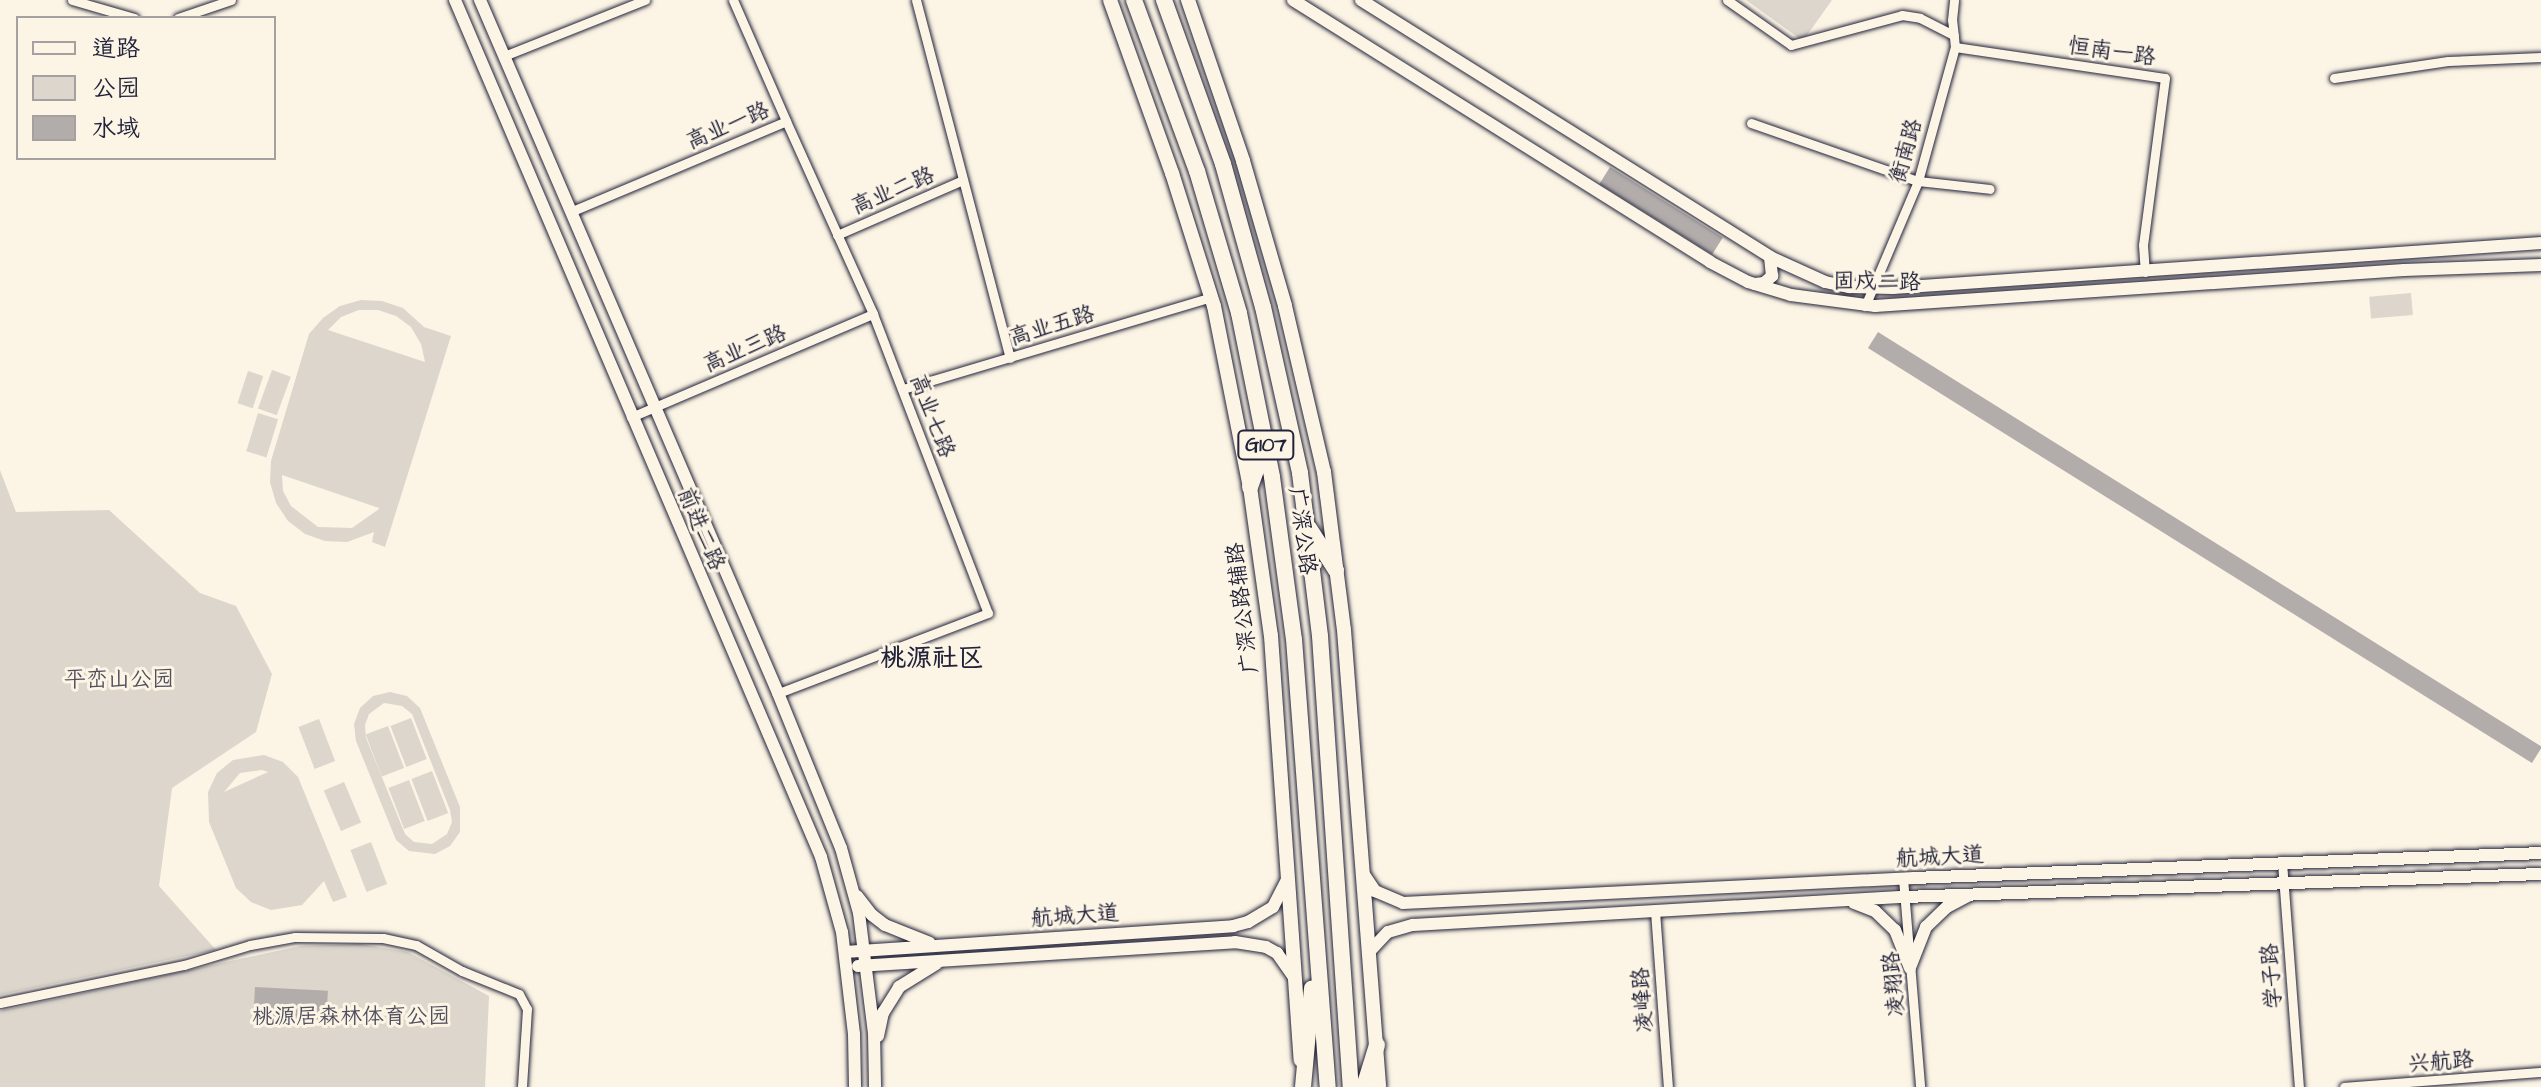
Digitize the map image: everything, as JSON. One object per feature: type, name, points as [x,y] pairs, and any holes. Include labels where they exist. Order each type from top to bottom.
[{"type":"highway","name":"广深公路","points":[[1134,0],[1197,171],[1239,313],[1265,443],[1294,639],[1328,1087]]},
{"type":"highway","name":"广深公路","points":[[1164,0],[1223,164],[1263,307],[1300,473],[1320,636],[1351,1087]]},
{"type":"highway","points":[[1250,487],[1265,443]]},
{"type":"highway","points":[[1306,523],[1336,570]]},
{"type":"highway","points":[[1303,1086],[1316,942]]},
{"type":"highway","points":[[1364,1087],[1377,1045]]},
{"type":"main road","name":"前进二路","points":[[455,0],[821,857],[840,915],[847,967],[855,1087]]},
{"type":"main road","name":"前进二路","points":[[480,0],[778,693],[853,886],[866,966],[875,1087]]},
{"type":"main road","name":"广深公路辅路","points":[[1110,0],[1172,173],[1211,297],[1250,487],[1271,636],[1303,1086]]},
{"type":"main road","points":[[1188,0],[1243,161],[1285,306],[1324,472],[1344,630],[1379,1087]]},
{"type":"main road","name":"固戍二路","points":[[1293,0],[1710,262],[1755,284],[1815,300],[1865,306],[2404,270],[2541,265]]},
{"type":"main road","name":"固戍二路","points":[[1361,0],[1770,257],[1825,282],[1873,288],[2541,243]]},
{"type":"main road","points":[[1755,284],[1764,283],[1772,276],[1770,257]]},
{"type":"main road","name":"航城大道","points":[[1360,865],[1375,891],[1394,902],[2541,853]]},
{"type":"main road","name":"航城大道","points":[[1370,951],[1378,941],[1398,928],[1481,921],[1904,897],[2541,874]]},
{"type":"main road","name":"航城大道","points":[[845,952],[1233,926],[1248,922],[1273,907],[1287,879]]},
{"type":"main road","points":[[853,886],[862,904],[885,925],[915,939],[945,945]]},
{"type":"main road","points":[[1910,968],[1926,927],[1947,907],[1973,894]]},
{"type":"main road","points":[[1479,900],[1473,902],[1470,911],[1472,917],[1481,921]]},
{"type":"main road","points":[[1835,901],[1862,905],[1886,920],[1903,942],[1910,968]]},
{"type":"main road","name":"航城大道","points":[[847,967],[1235,942],[1252,943],[1277,953],[1294,977]]},
{"type":"main road","points":[[875,1055],[883,1013],[899,987],[926,968],[946,961]]},
{"type":"street","points":[[72,0],[127,16]]},
{"type":"street","points":[[184,16],[231,0]]},
{"type":"street","points":[[504,56],[645,0]]},
{"type":"street","points":[[733,0],[786,121]]},
{"type":"street","points":[[916,0],[1010,358]]},
{"type":"street","points":[[1727,0],[1791,45],[1902,15],[1920,18],[1954,35]]},
{"type":"street","name":"衡南路","points":[[1865,306],[1918,181],[1955,47],[1954,0]]},
{"type":"street","name":"恒南一路","points":[[1955,47],[2165,78],[2143,245],[2145,272]]},
{"type":"street","points":[[2334,78],[2448,61],[2541,57]]},
{"type":"street","name":"高业一路","points":[[570,212],[786,121],[837,235]]},
{"type":"street","points":[[1751,123],[1918,181],[1990,189]]},
{"type":"street","name":"高业二路","points":[[837,235],[963,180]]},
{"type":"street","name":"高业七路","points":[[778,693],[988,613],[903,389],[837,235]]},
{"type":"street","name":"高业五路","points":[[903,389],[1211,297]]},
{"type":"street","name":"高业三路","points":[[631,417],[873,314]]},
{"type":"street","name":"学子路","points":[[2282,862],[2299,1087]]},
{"type":"street","name":"凌翔路","points":[[1903,878],[1920,1087]]},
{"type":"street","name":"凌峰路","points":[[1655,911],[1668,1087]]},
{"type":"street","points":[[0,1003],[184,965],[250,945],[295,937],[383,938],[416,945],[462,971],[519,994],[527,1009],[522,1087]]},
{"type":"street","name":"兴航路","points":[[2344,1087],[2541,1072]]},
{"type":"green space","points":[[1746,0],[1832,0],[1803,41]]},
{"type":"green space","points":[[2411,293],[2413,315],[2371,319],[2369,297]]},
{"type":"green space","points":[[361,300],[382,301],[403,308],[424,327],[451,336],[385,547],[372,542],[374,532],[347,542],[325,541],[305,534],[288,521],[276,503],[270,482],[271,461],[309,334],[323,318],[340,306]],"holes":[[[359,310],[378,310],[396,316],[411,327],[421,344],[425,362],[328,330],[341,317]],[[282,475],[379,508],[379,509],[352,528],[318,527],[291,506],[283,491]]]},
{"type":"green space","points":[[272,370],[291,377],[277,415],[258,409]]},
{"type":"green space","points":[[248,371],[263,376],[253,408],[237,403]]},
{"type":"green space","points":[[258,413],[278,419],[266,457],[246,451]]},
{"type":"green space","name":"平峦山公园","points":[[0,470],[16,512],[109,510],[200,593],[236,606],[272,674],[256,732],[172,788],[159,886],[216,950],[0,995]]},
{"type":"green space","points":[[390,692],[407,696],[420,708],[460,807],[460,832],[450,846],[435,854],[409,851],[396,840],[356,741],[354,724],[360,708],[373,696]],"holes":[[[384,703],[402,706],[412,714],[450,810],[452,822],[447,834],[432,844],[414,842],[405,834],[366,738],[365,725],[369,714]]]},
{"type":"green space","points":[[411,718],[427,759],[406,767],[390,726]]},
{"type":"green space","points":[[319,719],[335,761],[315,769],[298,727]]},
{"type":"green space","points":[[388,726],[404,768],[382,777],[366,735]]},
{"type":"green space","points":[[264,755],[283,762],[298,777],[347,897],[333,902],[324,881],[302,905],[271,910],[251,902],[236,888],[209,822],[208,792],[217,773],[233,760]],"holes":[[[268,772],[224,792],[240,773]]]},
{"type":"green space","points":[[432,771],[448,813],[428,821],[411,779]]},
{"type":"green space","points":[[409,780],[425,821],[404,829],[388,788]]},
{"type":"green space","points":[[344,782],[361,823],[341,831],[324,791]]},
{"type":"green space","points":[[371,842],[387,884],[367,892],[350,850]]},
{"type":"green space","name":"桃源居森林体育公园","points":[[360,944],[408,952],[489,996],[485,1087],[0,1087],[0,1011],[300,946]]},
{"type":"water","points":[[1610,167],[1723,237],[1712,254],[1599,184]]},
{"type":"water","points":[[1878,332],[2541,746],[2532,763],[1868,348]]},
{"type":"water","points":[[255,987],[328,991],[326,1021],[253,1017]]},
{"type":"district","name":"桃源社区","points":[[932,659]]}]
